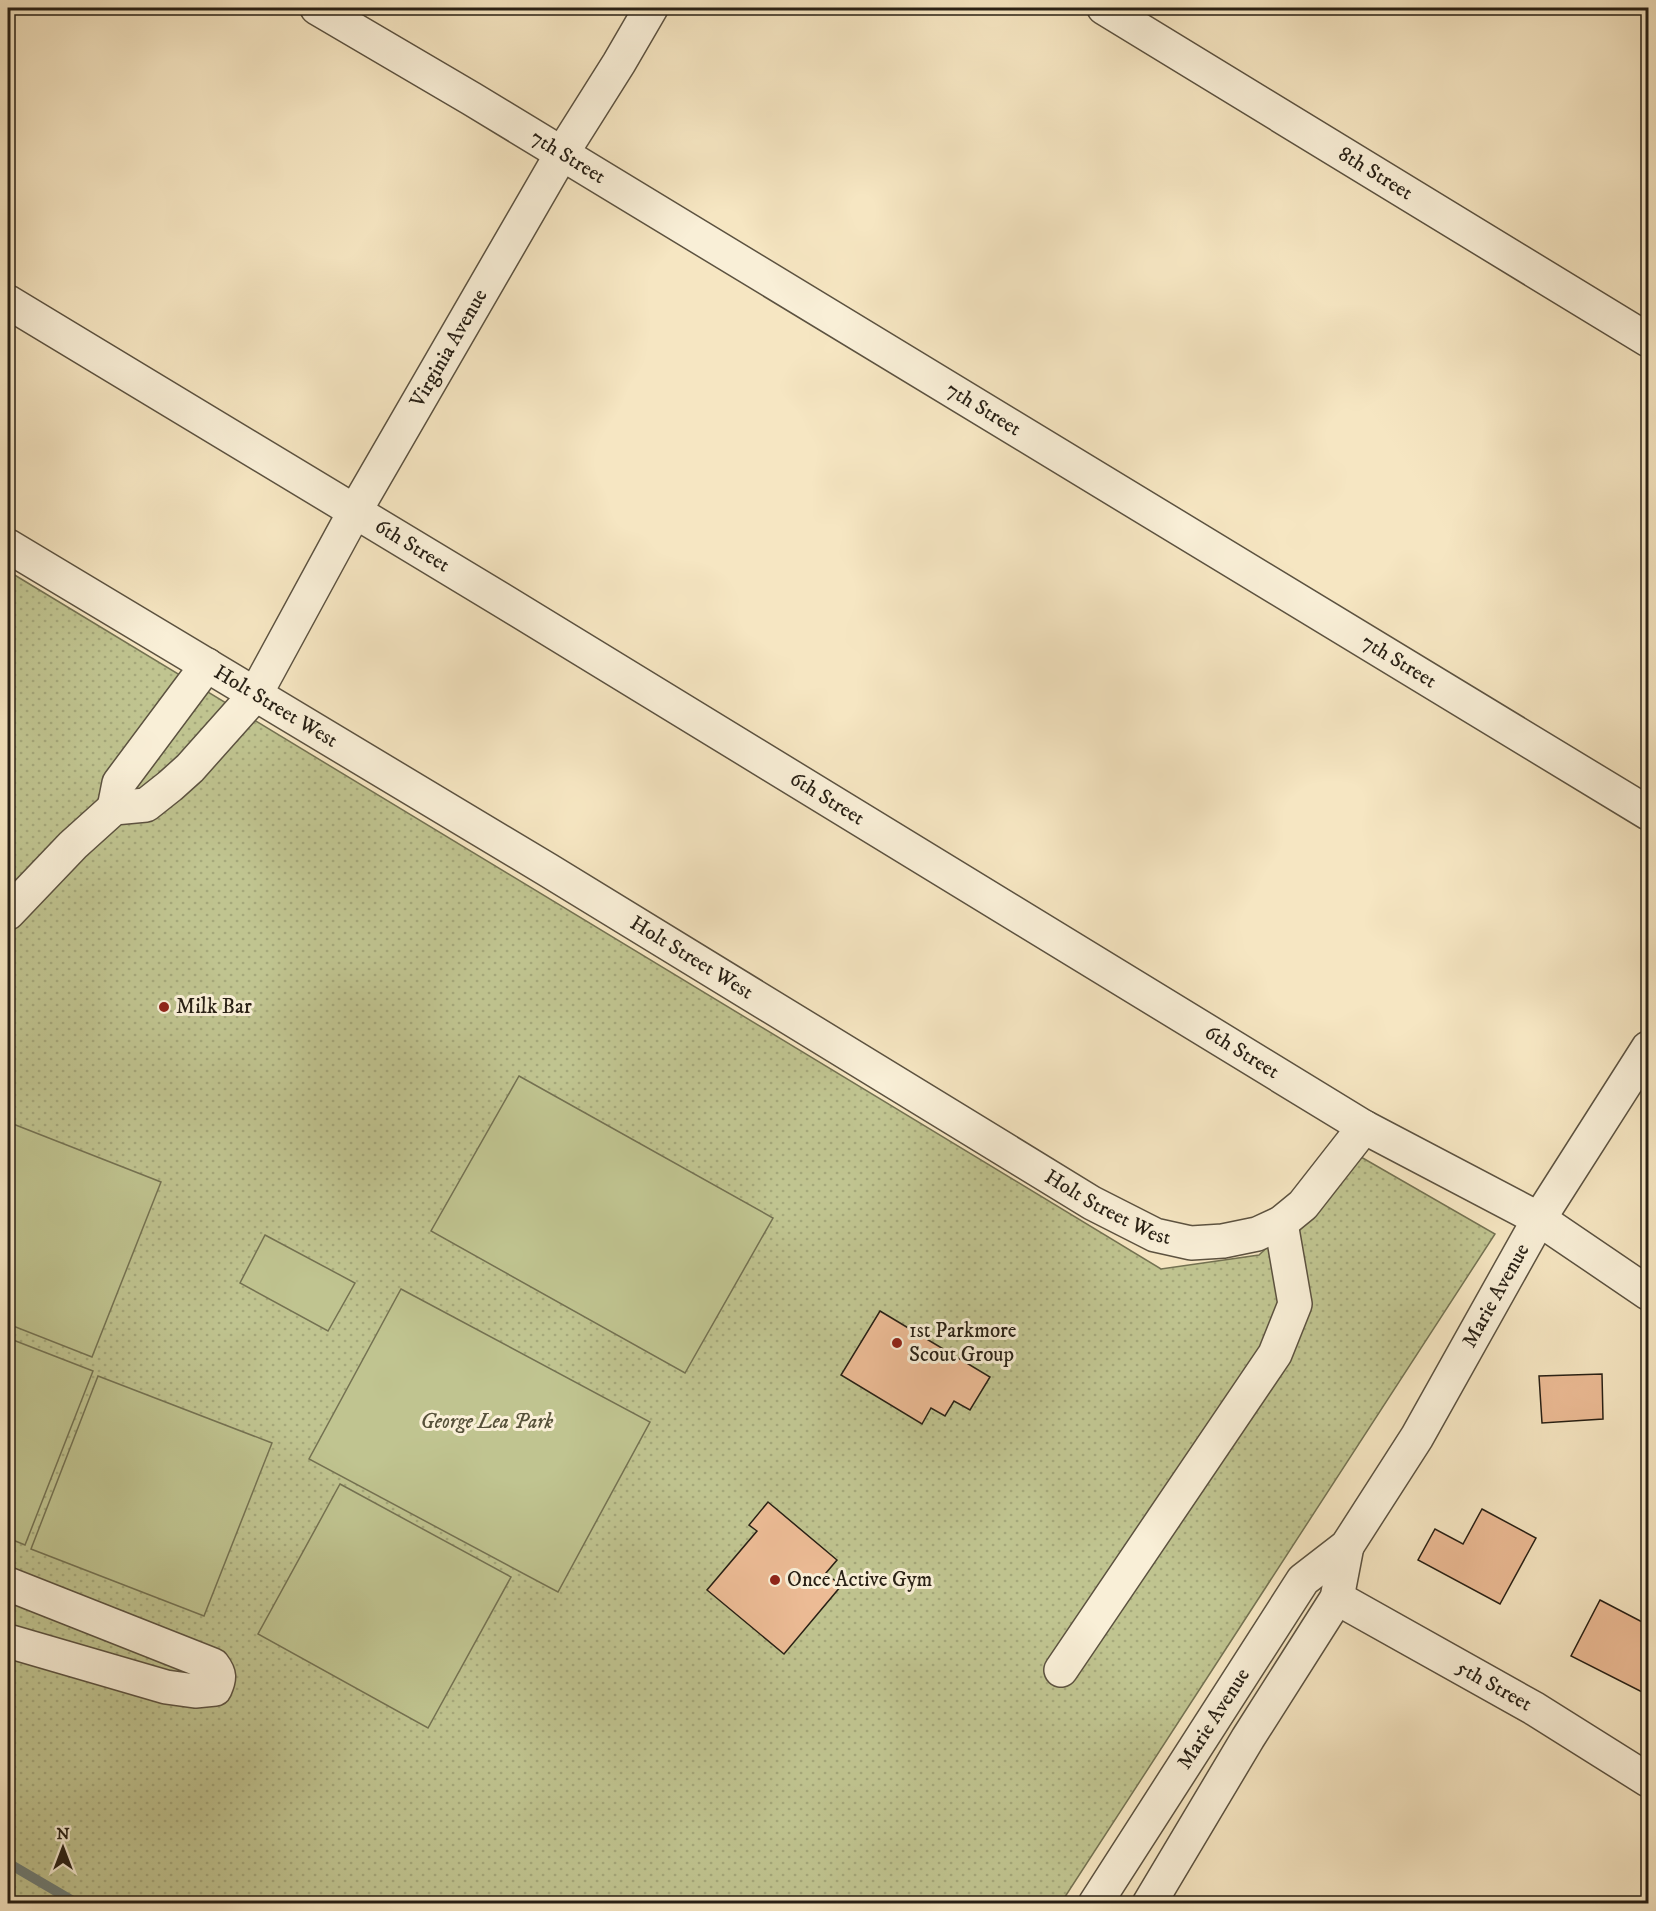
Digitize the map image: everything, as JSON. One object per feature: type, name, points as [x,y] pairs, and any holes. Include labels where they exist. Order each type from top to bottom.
[{"type":"street","name":"7th Street","points":[[317,8],[1648,813]]},
{"type":"street","name":"Virginia Avenue","points":[[114,808],[146,805],[170,786],[255,694],[355,511],[561,155],[651,8]]},
{"type":"street","name":"8th Street","points":[[1104,8],[1648,340]]},
{"type":"street","name":"6th Street","points":[[8,302],[355,511],[1364,1127],[1539,1219],[1648,1293]]},
{"type":"street","name":"Holt Street West","points":[[8,546],[538,863],[1092,1203],[1155,1235],[1191,1243],[1223,1241],[1257,1234],[1281,1223],[1302,1205],[1364,1127]]},
{"type":"street","points":[[8,913],[73,846],[114,808],[119,783],[207,665]]},
{"type":"street","name":"Marie Avenue","points":[[1095,1904],[1303,1580],[1347,1546],[1417,1437],[1539,1219],[1648,1048]]},
{"type":"street","points":[[1061,1670],[1275,1354],[1295,1304],[1281,1223]]},
{"type":"street","name":"Marie Avenue","points":[[1149,1904],[1248,1738],[1337,1598],[1347,1546]]},
{"type":"street","points":[[8,1584],[213,1665],[219,1673],[219,1680],[215,1689],[195,1690],[166,1687],[8,1641]]},
{"type":"street","name":"5th Street","points":[[1337,1598],[1535,1709],[1648,1780]]},
{"type":"green space","name":"George Lea Park","points":[[8,571],[1161,1269],[1259,1255],[1361,1157],[1495,1234],[1061,1903],[8,1903]]},
{"type":"green space","points":[[519,1076],[773,1218],[685,1373],[431,1231]]},
{"type":"green space","points":[[8,1122],[161,1182],[92,1357],[8,1324]]},
{"type":"green space","points":[[265,1235],[355,1283],[328,1331],[240,1283]]},
{"type":"green space","points":[[401,1289],[650,1422],[558,1592],[309,1459]]},
{"type":"green space","points":[[8,1338],[93,1371],[25,1545],[8,1538]]},
{"type":"green space","points":[[98,1376],[272,1443],[204,1616],[31,1549]]},
{"type":"green space","points":[[340,1484],[511,1577],[428,1728],[258,1634]]},
{"type":"building","name":"1st Parkmore Scout Group","points":[[880,1311],[990,1377],[970,1410],[954,1401],[945,1416],[931,1408],[922,1424],[841,1375]]},
{"type":"building","points":[[1602,1374],[1603,1419],[1542,1423],[1539,1376]]},
{"type":"building","name":"Once Active Gym","points":[[768,1502],[837,1560],[826,1573],[841,1586],[784,1654],[707,1590],[757,1531],[749,1525]]},
{"type":"building","points":[[1482,1509],[1536,1538],[1500,1604],[1418,1560],[1435,1529],[1463,1544]]},
{"type":"building","points":[[1600,1600],[1648,1625],[1648,1695],[1571,1656]]},
{"type":"waterway","points":[[8,1863],[78,1904]]},
{"type":"place","name":"Milk Bar","points":[[164,1007]]},
{"type":"place","name":"1st Parkmore Scout Group","points":[[897,1343]]},
{"type":"place","name":"Once Active Gym","points":[[775,1580]]}]
